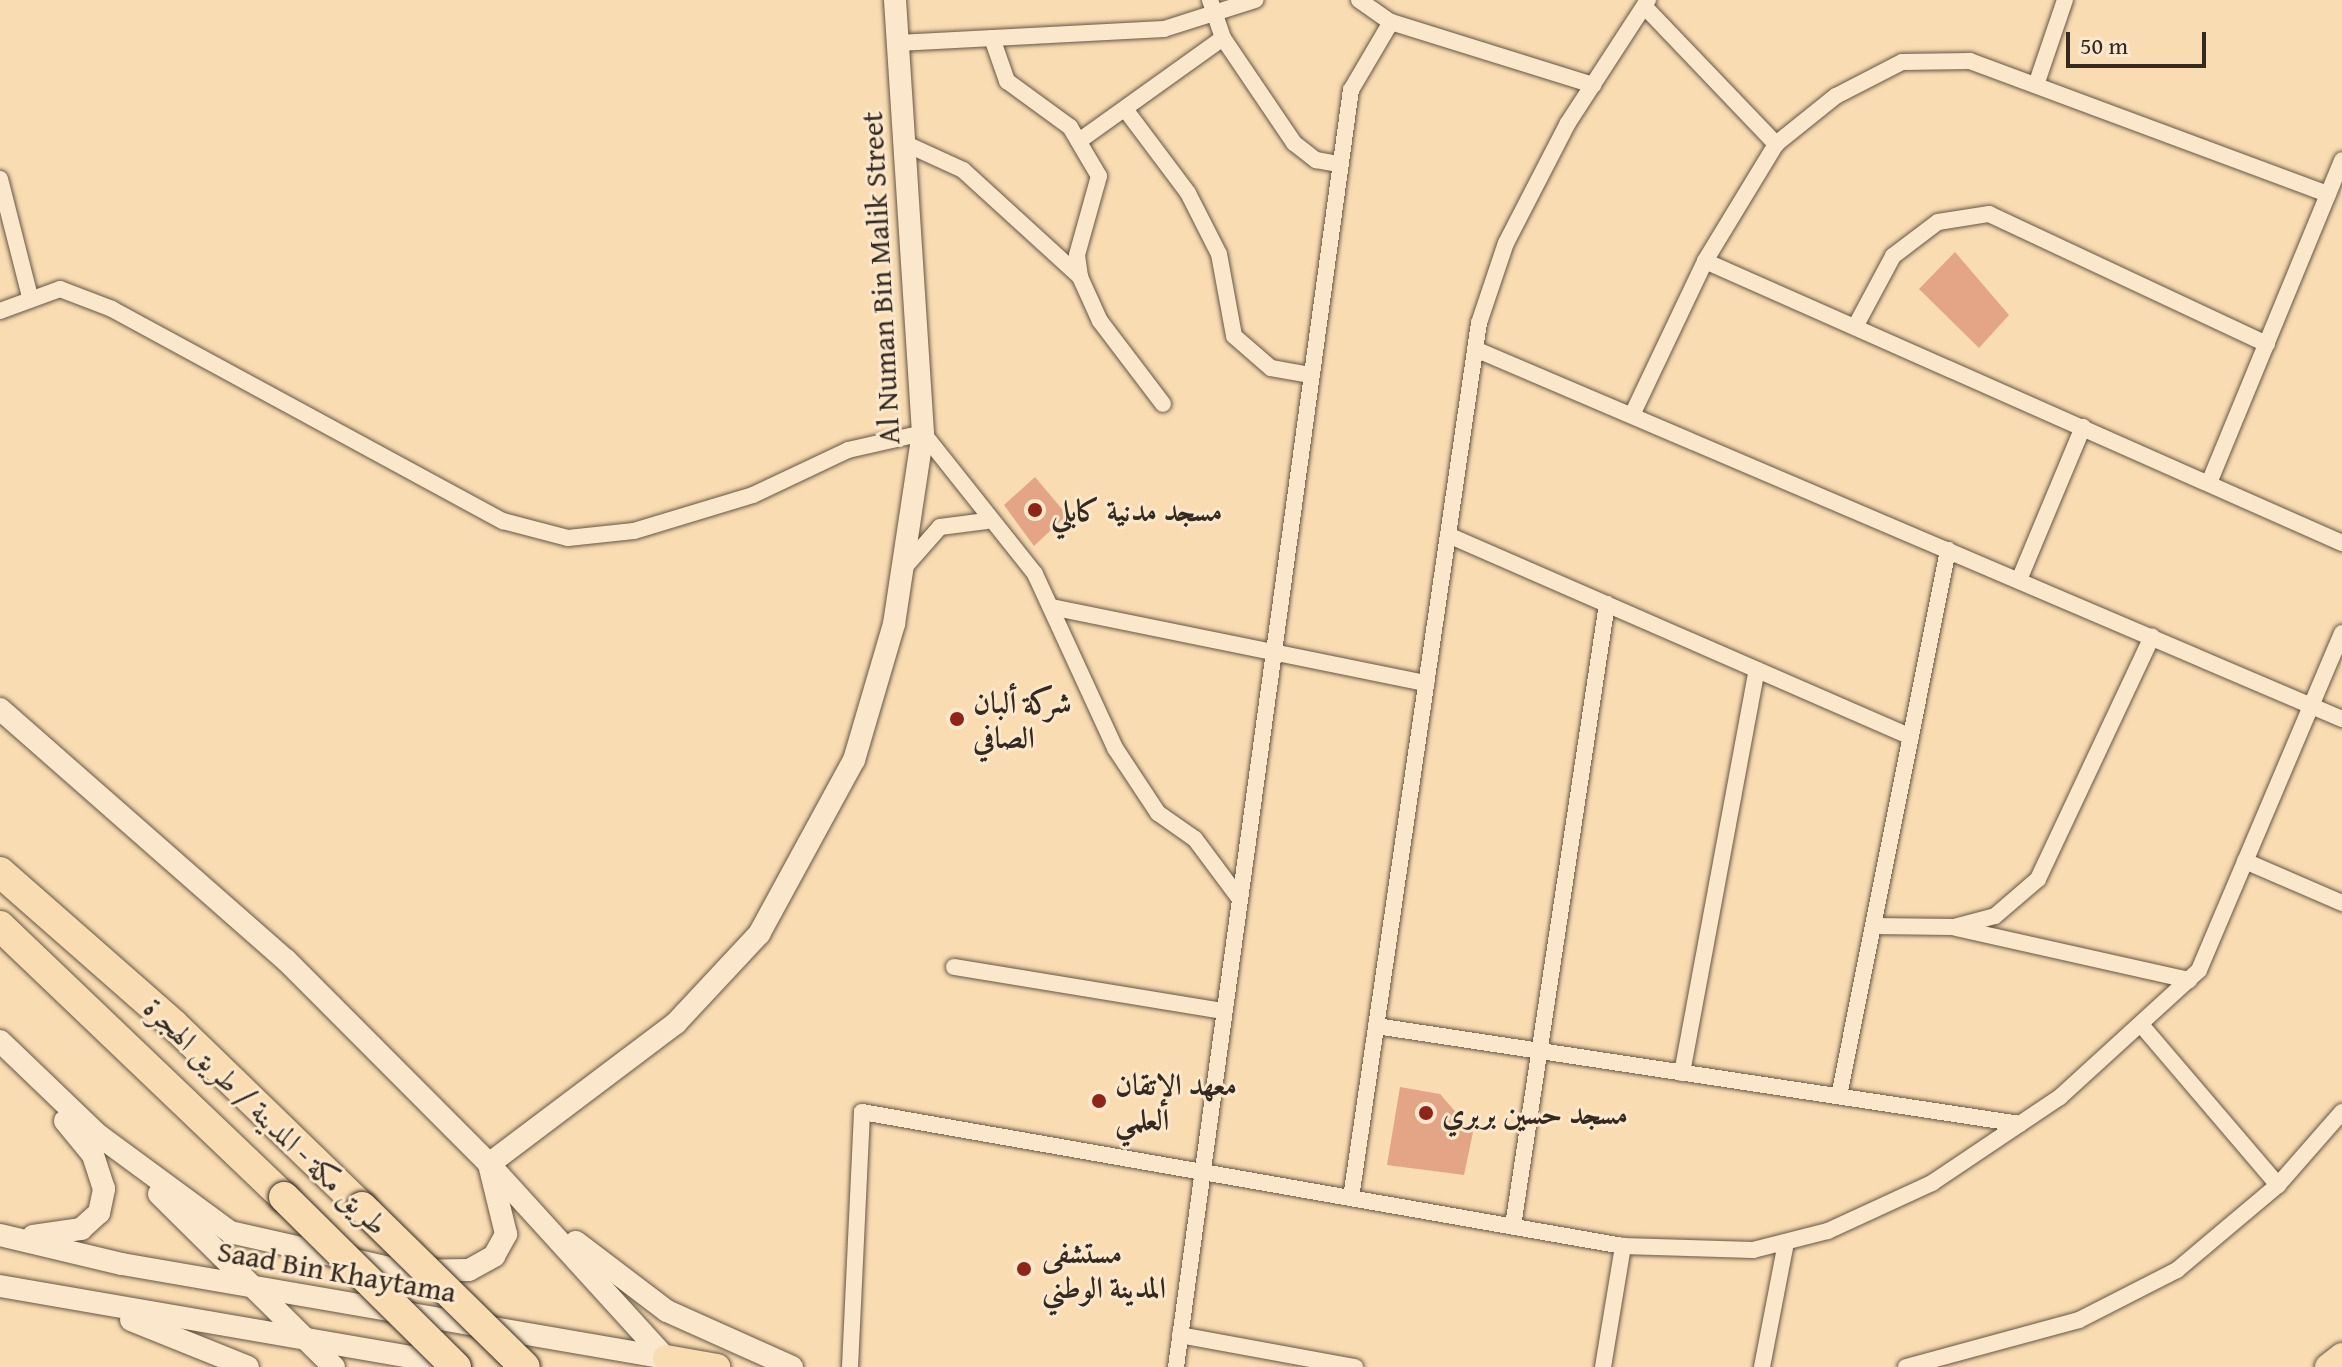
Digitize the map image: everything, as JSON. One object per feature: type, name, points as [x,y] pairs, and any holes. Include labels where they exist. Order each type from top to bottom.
[{"type":"highway","name":"طريق مكة - المدينة / طريق الهجرة","points":[[0,872],[173,1024],[525,1367]]},
{"type":"highway","name":"طريق مكة - المدينة / طريق الهجرة","points":[[0,926],[284,1197],[456,1367]]},
{"type":"main road","name":"Al Numan Bin Malik Street","points":[[497,1172],[676,1023],[759,934],[854,760],[894,624],[923,433],[895,0]]},
{"type":"main road","points":[[0,709],[286,960],[497,1172],[670,1363],[717,1367]]},
{"type":"main road","points":[[0,1041],[334,1367]]},
{"type":"main road","points":[[0,1049],[93,1155],[104,1189],[99,1213],[81,1229],[52,1237],[0,1235]]},
{"type":"main road","points":[[90,1129],[230,1232],[403,1271],[469,1270],[494,1256],[506,1234],[497,1172]]},
{"type":"main road","points":[[497,1172],[667,1311],[792,1367]]},
{"type":"main road","name":"Saad Bin Khaytama","points":[[0,1235],[254,1287],[670,1363]]},
{"type":"main road","points":[[0,1286],[466,1367]]},
{"type":"main road","points":[[58,1296],[248,1367]]},
{"type":"main road","points":[[2328,1367],[2342,1356]]},
{"type":"street","points":[[1210,0],[1212,19],[1223,38],[1303,154],[1338,164]]},
{"type":"street","points":[[898,43],[1164,29],[1212,19],[1255,0]]},
{"type":"street","points":[[1359,0],[1391,22],[1593,85]]},
{"type":"street","points":[[2036,85],[2065,0]]},
{"type":"street","points":[[1351,1198],[1475,349],[1506,243],[1593,85],[1648,2],[1776,144]]},
{"type":"street","points":[[1176,1367],[1338,164],[1351,90],[1391,22]]},
{"type":"street","points":[[992,38],[1007,81],[1049,106],[1079,141],[1100,191],[1077,255],[1080,277],[1100,321],[1163,404]]},
{"type":"street","points":[[1079,141],[1128,113],[1223,38]]},
{"type":"street","points":[[1632,415],[1705,261],[1776,144],[1836,96],[1902,62],[1970,61],[2328,194]]},
{"type":"street","points":[[1128,113],[1188,193],[1219,254],[1234,336],[1259,362],[1309,375]]},
{"type":"street","points":[[904,143],[963,170],[1080,277]]},
{"type":"street","points":[[2209,483],[2342,160]]},
{"type":"street","points":[[0,179],[30,297]]},
{"type":"street","points":[[1855,327],[1893,256],[1938,222],[1989,214],[2267,344]]},
{"type":"street","points":[[1705,261],[2342,543]]},
{"type":"street","points":[[0,311],[30,297],[60,289],[112,309],[503,521],[568,538],[634,531],[753,495],[848,450],[923,433],[987,521],[1035,574],[1115,748],[1158,813],[1195,839],[1239,898]]},
{"type":"street","points":[[1475,349],[2342,719]]},
{"type":"street","points":[[2019,580],[2083,427]]},
{"type":"street","points":[[902,570],[940,527],[987,521]]},
{"type":"street","points":[[1448,535],[1911,737]]},
{"type":"street","points":[[1839,1096],[1948,550]]},
{"type":"street","points":[[1513,1226],[1607,604]]},
{"type":"street","points":[[1051,607],[1426,683]]},
{"type":"street","points":[[850,1367],[862,1112],[1623,1246],[1753,1250],[1828,1231],[1932,1183],[2020,1124],[2143,1027],[2189,980],[2245,861],[2342,633]]},
{"type":"street","points":[[1954,927],[1995,916],[2038,879],[2152,637]]},
{"type":"street","points":[[1682,1073],[1757,670]]},
{"type":"street","points":[[2245,861],[2342,903]]},
{"type":"street","points":[[1873,926],[1954,927],[2189,980]]},
{"type":"street","points":[[954,967],[1223,1011]]},
{"type":"street","points":[[1376,1026],[2020,1124]]},
{"type":"street","points":[[2143,1027],[2278,1185]]},
{"type":"street","points":[[1906,1367],[2079,1320],[2177,1270],[2278,1185],[2342,1112]]},
{"type":"street","points":[[1762,1367],[1786,1242]]},
{"type":"street","points":[[1603,1367],[1623,1246]]},
{"type":"street","points":[[1180,1335],[1355,1367]]},
{"type":"building","points":[[1955,252],[2009,315],[1979,348],[1919,289]]},
{"type":"building","name":"مسجد مدنية كابلي","points":[[1035,477],[1067,515],[1034,546],[1004,505]]},
{"type":"building","name":"مسجد حسين بربري","points":[[1400,1087],[1440,1094],[1473,1132],[1464,1175],[1387,1165]]},
{"type":"place","name":"مسجد مدنية كابلي","points":[[1035,510]]},
{"type":"place","name":"شركة ألبان الصافي","points":[[957,719]]},
{"type":"place","name":"معهد الإتقان العلمي","points":[[1099,1101]]},
{"type":"place","name":"مسجد حسين بربري","points":[[1426,1113]]},
{"type":"place","name":"مستشفى المدينة الوطني","points":[[1024,1269]]}]
